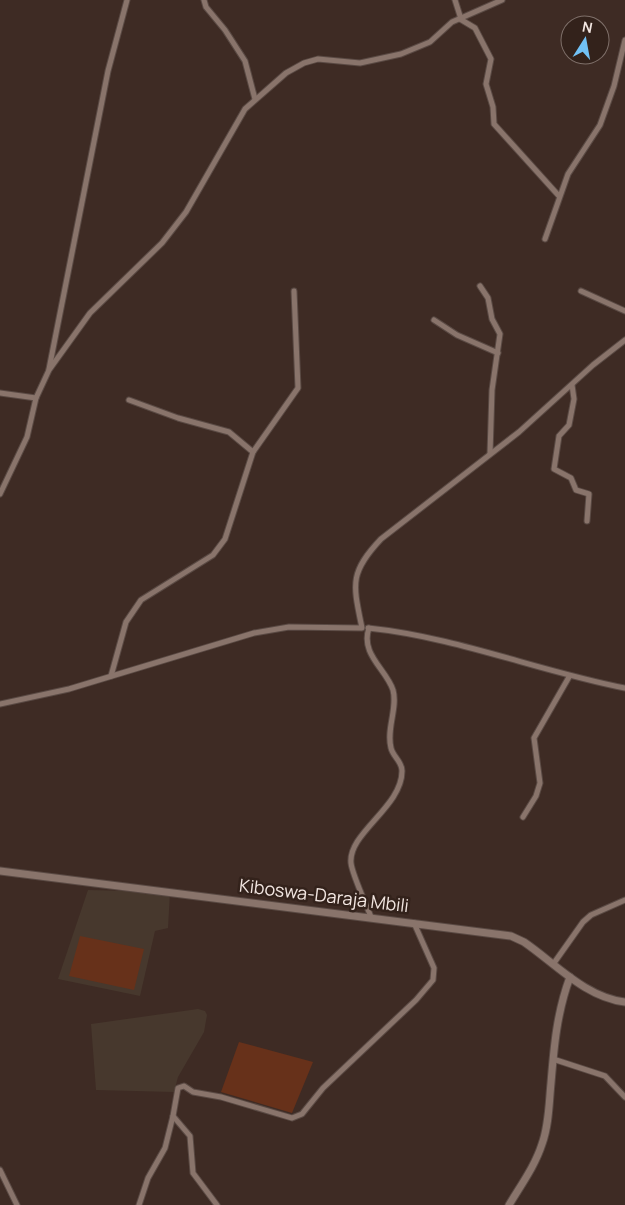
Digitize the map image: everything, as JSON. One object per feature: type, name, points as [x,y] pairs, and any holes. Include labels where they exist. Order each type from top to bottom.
[{"type":"main road","name":"Kiboswa-Daraja Mbili","points":[[0,871],[511,936],[524,942],[592,992],[613,1000],[625,1002]]},
{"type":"main road","points":[[509,1205],[531,1168],[542,1144],[547,1120],[561,1001],[570,977]]},
{"type":"street","points":[[49,370],[108,71],[127,0]]},
{"type":"street","points":[[204,0],[206,7],[225,30],[245,61],[255,99]]},
{"type":"street","points":[[455,0],[460,19],[475,28],[491,58],[486,84],[493,107],[494,124],[559,196]]},
{"type":"street","points":[[0,494],[27,436],[36,398],[49,370],[90,313],[168,236],[186,212],[245,109],[255,99],[286,73],[304,63],[318,59],[360,63],[401,54],[430,42],[452,22],[502,0]]},
{"type":"street","points":[[545,239],[568,174],[600,125],[614,86],[625,40]]},
{"type":"street","points":[[480,286],[488,298],[492,319],[500,332],[492,390],[490,454]]},
{"type":"street","points":[[111,676],[126,622],[141,600],[212,555],[225,539],[253,452],[298,388],[294,291]]},
{"type":"street","points":[[581,291],[625,311]]},
{"type":"street","points":[[434,320],[457,335],[498,353]]},
{"type":"street","points":[[362,628],[354,586],[357,572],[367,554],[380,539],[490,454],[593,365],[625,340]]},
{"type":"street","points":[[572,385],[574,399],[569,425],[559,436],[554,469],[571,478],[576,490],[589,494],[587,521]]},
{"type":"street","points":[[0,393],[36,398]]},
{"type":"street","points":[[129,400],[178,418],[229,432],[253,452]]},
{"type":"street","points":[[0,704],[69,689],[254,633],[289,627],[369,628],[424,636],[569,677],[625,688]]},
{"type":"street","points":[[369,628],[367,640],[371,654],[393,691],[391,748],[402,766],[402,773],[392,801],[371,824],[352,856],[352,866],[370,917]]},
{"type":"street","points":[[524,817],[536,796],[540,783],[534,738],[569,677]]},
{"type":"street","points":[[554,963],[570,938],[587,919],[625,900]]},
{"type":"street","points":[[139,1205],[148,1178],[165,1148],[173,1116],[176,1093],[182,1086],[193,1092],[215,1095],[292,1118],[302,1114],[323,1088],[416,1000],[433,980],[434,968],[414,923]]},
{"type":"street","points":[[553,1059],[605,1076],[625,1097]]},
{"type":"street","points":[[173,1116],[190,1136],[193,1173],[217,1205]]},
{"type":"street","points":[[1,1172],[17,1205]]},
{"type":"shaded area","points":[[88,890],[170,892],[168,928],[155,931],[140,996],[58,979]]},
{"type":"shaded area","points":[[80,936],[144,949],[134,990],[69,976]]},
{"type":"shaded area","points":[[198,1009],[205,1011],[207,1015],[204,1032],[178,1077],[174,1092],[96,1090],[91,1024]]},
{"type":"shaded area","points":[[239,1042],[313,1062],[292,1113],[221,1092]]}]
